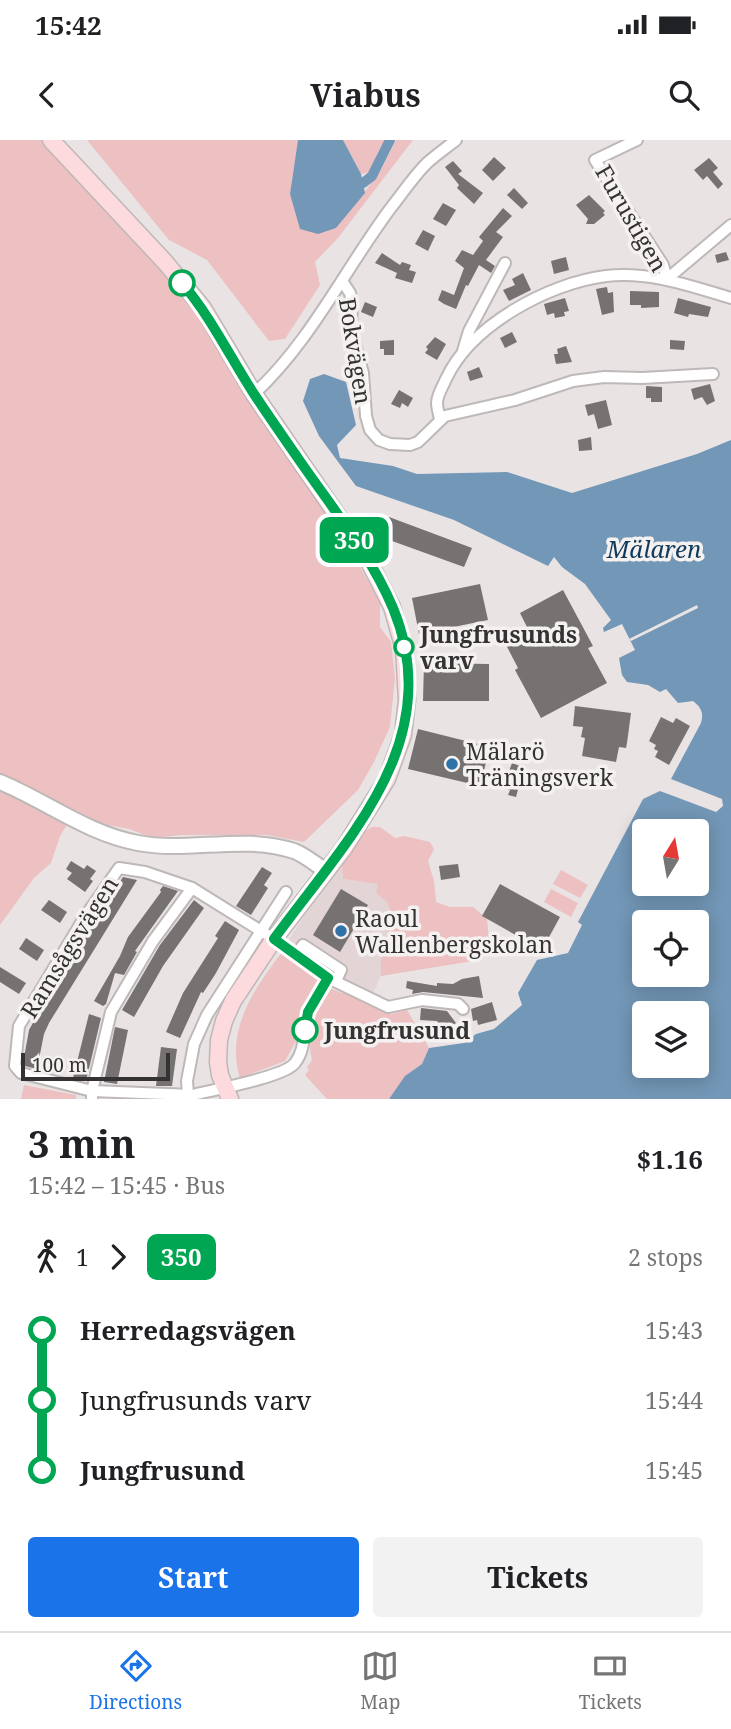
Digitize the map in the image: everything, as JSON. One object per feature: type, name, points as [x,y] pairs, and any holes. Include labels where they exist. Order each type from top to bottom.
[{"type":"main road","points":[[51,140],[165,262],[203,308],[254,394],[368,560],[393,607],[404,649],[407,700],[403,735],[396,758],[362,822],[274,939],[233,1002],[219,1040],[218,1062],[227,1093]]},
{"type":"street","points":[[254,394],[273,376],[296,347],[368,239],[411,181],[427,163],[456,140]]},
{"type":"street","name":"Furustigen","points":[[638,140],[595,160],[663,265],[667,279]]},
{"type":"street","points":[[667,279],[731,225]]},
{"type":"street","points":[[463,351],[469,331],[505,263]]},
{"type":"street","points":[[713,374],[587,379],[440,419],[436,402],[454,363],[463,351],[511,311],[566,285],[607,276],[667,279],[731,298]]},
{"type":"street","name":"Bokvägen","points":[[342,281],[350,293],[352,303],[351,331],[363,373],[366,416],[370,430],[379,440],[390,444],[410,445],[426,436],[440,419]]},
{"type":"street","points":[[0,782],[96,831],[138,844],[252,843],[296,852],[326,871]]},
{"type":"street","name":"Ramsågsvägen","points":[[332,980],[308,1012],[302,1049],[295,1064],[227,1093],[167,1097],[92,1095],[21,1073],[15,1066],[19,1026],[84,918],[119,868],[166,878],[191,888],[274,939],[332,980],[388,1006],[422,1000],[458,1004],[463,1009]]},
{"type":"street","points":[[92,1095],[111,1012],[153,941],[191,888]]},
{"type":"street","points":[[188,1094],[187,1081],[194,1044],[207,1016],[286,892]]},
{"type":"shaded area","points":[[0,140],[43,140],[197,310],[360,567],[380,603],[380,627],[391,642],[395,678],[390,727],[374,762],[358,790],[304,842],[267,835],[182,835],[153,838],[129,829],[102,824],[76,810],[60,836],[51,863],[34,878],[0,925]]},
{"type":"shaded area","points":[[87,140],[298,140],[290,194],[336,228],[380,172],[396,140],[413,140],[338,238],[315,262],[320,285],[285,339],[269,341],[207,260],[169,240]]},
{"type":"shaded area","points":[[343,140],[387,140],[379,150],[370,172],[361,174]]},
{"type":"shaded area","points":[[380,827],[395,838],[404,836],[430,842],[434,849],[428,861],[436,902],[450,907],[473,907],[487,919],[489,939],[479,960],[381,976],[381,959],[389,941],[387,927],[393,918],[387,902],[376,893],[378,884],[343,879],[342,864],[365,831]]},
{"type":"shaded area","name":"Raoul Wallenbergskolan","points":[[342,864],[343,879],[378,884],[377,893],[387,902],[393,918],[387,927],[390,941],[381,959],[381,976],[372,995],[286,944],[330,876]]},
{"type":"shaded area","points":[[561,870],[588,885],[580,898],[553,884]]},
{"type":"shaded area","points":[[551,889],[578,903],[571,917],[544,902]]},
{"type":"shaded area","points":[[282,952],[323,980],[308,1000],[296,1041],[285,1061],[240,1078],[236,1060],[239,1027],[252,995]]},
{"type":"shaded area","points":[[329,988],[342,993],[345,991],[391,1014],[407,1010],[429,1048],[422,1064],[405,1077],[389,1099],[327,1099],[305,1075],[312,1060],[310,1029]]},
{"type":"shaded area","points":[[24,1085],[76,1095],[76,1099],[21,1099]]},
{"type":"water","points":[[298,140],[343,140],[361,174],[365,193],[336,228],[318,234],[300,229],[290,194]]},
{"type":"water","name":"Mälaren","points":[[324,374],[346,382],[356,425],[337,445],[340,458],[393,466],[417,474],[507,472],[572,493],[697,454],[731,440],[731,1099],[389,1099],[405,1076],[422,1064],[429,1048],[464,1043],[476,1034],[494,1029],[522,1005],[518,993],[537,960],[568,953],[582,925],[578,922],[632,820],[632,896],[709,896],[709,819],[632,819],[643,799],[660,791],[716,812],[723,806],[722,799],[671,779],[701,723],[700,708],[693,701],[678,703],[666,689],[660,692],[648,685],[627,682],[622,675],[619,658],[635,650],[622,624],[604,632],[603,628],[611,620],[585,584],[562,567],[554,557],[548,566],[454,520],[356,486],[319,436],[303,401],[310,379]]},
{"type":"pier","points":[[697,605],[698,608],[631,641],[629,639]]},
{"type":"building","points":[[494,157],[506,168],[493,181],[482,170]]},
{"type":"building","points":[[709,158],[718,168],[713,172],[723,184],[718,189],[707,176],[703,180],[694,170]]},
{"type":"building","points":[[453,161],[462,171],[458,174],[483,193],[474,204],[457,188],[459,185],[445,167]]},
{"type":"building","points":[[514,188],[528,203],[522,209],[507,195]]},
{"type":"building","points":[[589,195],[605,211],[605,215],[594,224],[586,224],[588,219],[576,205]]},
{"type":"building","points":[[443,203],[456,210],[446,226],[433,219]]},
{"type":"building","points":[[503,208],[512,216],[496,232],[503,237],[486,260],[495,266],[491,273],[479,265],[468,286],[466,285],[456,309],[444,304],[438,300],[442,290],[454,295],[464,268],[455,261],[462,250],[473,255],[483,241],[479,237]]},
{"type":"building","points":[[423,230],[435,236],[428,251],[415,244]]},
{"type":"building","points":[[726,252],[729,260],[717,263],[715,255]]},
{"type":"building","points":[[382,253],[400,265],[402,262],[411,265],[409,270],[416,272],[412,283],[395,278],[397,273],[375,263]]},
{"type":"building","points":[[566,257],[569,270],[554,274],[551,261]]},
{"type":"building","points":[[523,273],[531,290],[509,301],[503,290],[515,285],[512,279]]},
{"type":"building","points":[[607,287],[608,293],[613,292],[614,312],[602,315],[596,289]]},
{"type":"building","points":[[630,291],[659,292],[659,307],[641,308],[641,305],[630,305]]},
{"type":"building","points":[[565,298],[569,311],[564,312],[565,316],[555,318],[554,313],[547,315],[544,304]]},
{"type":"building","points":[[678,298],[711,307],[708,317],[689,314],[688,317],[674,313]]},
{"type":"building","points":[[365,302],[377,307],[373,317],[361,312]]},
{"type":"building","points":[[512,332],[517,342],[505,348],[500,338]]},
{"type":"building","points":[[435,337],[446,344],[437,360],[425,353],[428,349],[426,347]]},
{"type":"building","points":[[394,340],[394,355],[384,355],[384,349],[380,349],[380,341]]},
{"type":"building","points":[[670,340],[685,341],[684,350],[670,349]]},
{"type":"building","points":[[566,346],[572,362],[556,364],[554,354],[558,354],[557,349]]},
{"type":"building","points":[[479,367],[483,377],[470,381],[467,372]]},
{"type":"building","points":[[710,384],[715,401],[707,405],[702,397],[694,400],[691,389]]},
{"type":"building","points":[[646,386],[662,387],[662,402],[651,402],[651,398],[646,398]]},
{"type":"building","points":[[399,390],[413,398],[408,407],[402,403],[400,408],[391,404]]},
{"type":"building","points":[[606,400],[612,425],[598,429],[594,414],[588,416],[585,405]]},
{"type":"building","points":[[591,437],[592,450],[579,451],[578,440]]},
{"type":"building","points":[[389,517],[472,548],[464,567],[381,537]]},
{"type":"building","points":[[480,584],[488,620],[419,634],[412,598]]},
{"type":"building","points":[[563,590],[593,646],[588,648],[607,683],[541,718],[515,670],[518,668],[503,639],[527,627],[520,613]]},
{"type":"building","points":[[424,663],[489,664],[489,701],[423,701]]},
{"type":"building","points":[[575,706],[631,713],[626,748],[619,747],[616,762],[582,756],[585,738],[581,737],[583,727],[573,726]]},
{"type":"building","points":[[661,717],[673,723],[676,718],[690,726],[669,765],[655,757],[658,751],[654,749],[656,745],[649,741]]},
{"type":"building","points":[[418,729],[490,747],[480,786],[408,769]]},
{"type":"building","points":[[512,763],[525,768],[522,787],[519,786],[516,797],[508,795],[510,790],[503,788]]},
{"type":"building","points":[[71,861],[84,869],[87,865],[96,871],[85,892],[67,879],[72,873],[66,869]]},
{"type":"building","points":[[458,864],[460,877],[441,880],[439,866]]},
{"type":"building","points":[[262,867],[272,873],[264,885],[268,888],[251,915],[236,906]]},
{"type":"building","points":[[123,877],[137,880],[49,1023],[37,1069],[25,1066],[23,1063],[29,1030],[61,972]]},
{"type":"building","points":[[500,884],[560,917],[542,950],[482,916]]},
{"type":"building","points":[[163,886],[178,891],[135,951],[137,952],[124,975],[115,973],[106,1004],[103,1006],[94,1001],[128,937]]},
{"type":"building","points":[[341,889],[368,905],[340,952],[313,935]]},
{"type":"building","points":[[49,900],[67,912],[60,923],[41,910]]},
{"type":"building","points":[[194,900],[204,908],[163,966],[134,1017],[122,1010],[160,945]]},
{"type":"building","points":[[225,921],[239,930],[216,973],[203,993],[201,992],[180,1038],[166,1032],[183,993],[218,938],[215,936]]},
{"type":"building","points":[[26,938],[44,950],[37,961],[19,949]]},
{"type":"building","points":[[0,967],[26,983],[19,994],[0,982]]},
{"type":"building","points":[[479,976],[483,998],[423,992],[412,994],[413,990],[406,988],[407,981],[437,986],[437,983],[453,984],[462,979]]},
{"type":"building","points":[[492,1002],[497,1020],[478,1025],[477,1020],[473,1021],[471,1009]]},
{"type":"building","points":[[421,1008],[447,1011],[456,1023],[453,1025],[455,1030],[446,1036],[437,1021],[420,1020]]},
{"type":"building","points":[[89,1014],[101,1018],[86,1081],[73,1078]]},
{"type":"building","points":[[115,1027],[128,1030],[117,1084],[104,1082]]},
{"type":"building","points":[[161,1047],[177,1049],[172,1086],[156,1086]]},
{"type":"waterway","points":[[363,183],[372,176],[390,140]]},
{"type":"bus line","name":"350","points":[[182,283],[203,308],[254,394],[368,560],[393,607],[404,649],[407,700],[403,735],[387,779],[344,848],[274,939],[328,978],[308,1012],[305,1030]]},
{"type":"place","name":"Jungfrusunds varv","points":[[404,647]]},
{"type":"place","name":"Mälarö Träningsverk","points":[[452,764]]},
{"type":"place","name":"Raoul Wallenbergskolan","points":[[341,931]]},
{"type":"place","name":"Jungfrusund","points":[[305,1030]]}]
